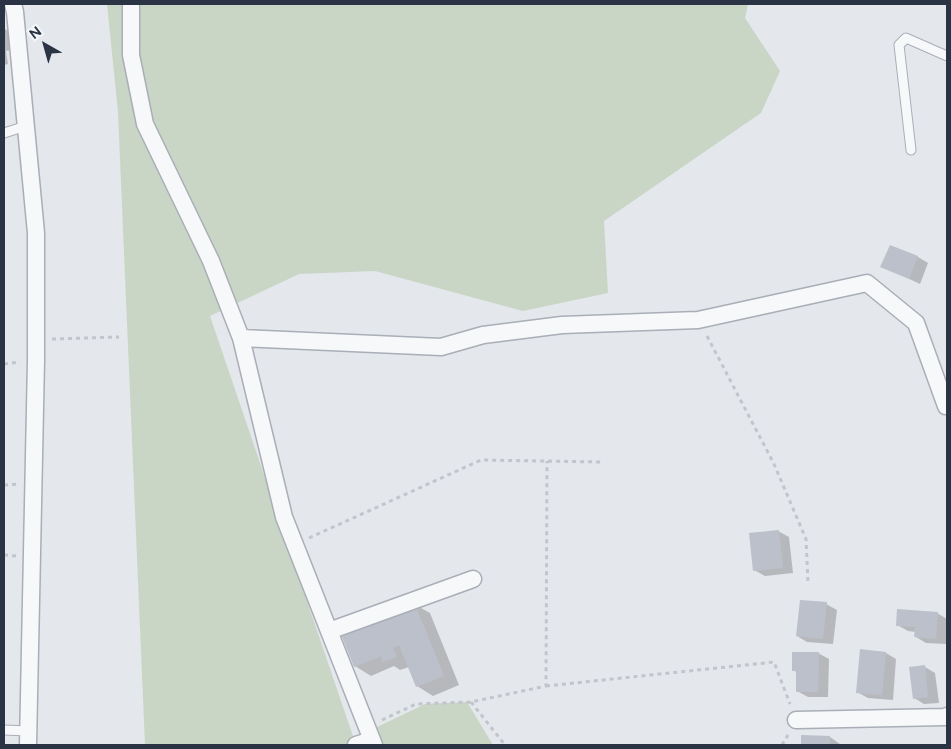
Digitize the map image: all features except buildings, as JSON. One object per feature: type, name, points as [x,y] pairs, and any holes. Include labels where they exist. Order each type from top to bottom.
[{"type":"street","points":[[13,4],[36,233],[36,340],[28,738]]},
{"type":"street","points":[[131,4],[130,55],[145,124],[211,261],[241,338],[284,518],[371,737],[356,745]]},
{"type":"street","points":[[241,338],[441,347],[483,335],[562,325],[698,320],[867,283],[916,323],[947,406]]},
{"type":"street","points":[[329,631],[474,579]]},
{"type":"street","points":[[796,720],[947,716]]},
{"type":"lane","points":[[911,150],[899,45],[906,38],[947,56]]},
{"type":"lane","points":[[4,133],[26,126]]},
{"type":"lane","points":[[4,730],[28,738]]},
{"type":"path","points":[[698,320],[774,464],[806,540],[808,583]]},
{"type":"path","points":[[36,340],[120,337]]},
{"type":"path","points":[[295,545],[481,460],[602,462]]},
{"type":"path","points":[[546,686],[547,461]]},
{"type":"path","points":[[371,737],[416,704],[471,702],[546,686],[774,662],[796,720],[782,745]]},
{"type":"path","points":[[471,702],[505,745]]},
{"type":"green space","points":[[107,4],[748,4],[745,18],[780,71],[761,113],[604,221],[608,293],[523,311],[375,271],[299,274],[210,316],[356,745],[145,745],[118,112]]},
{"type":"green space","points":[[467,702],[493,745],[379,745],[373,729],[425,704]]}]
